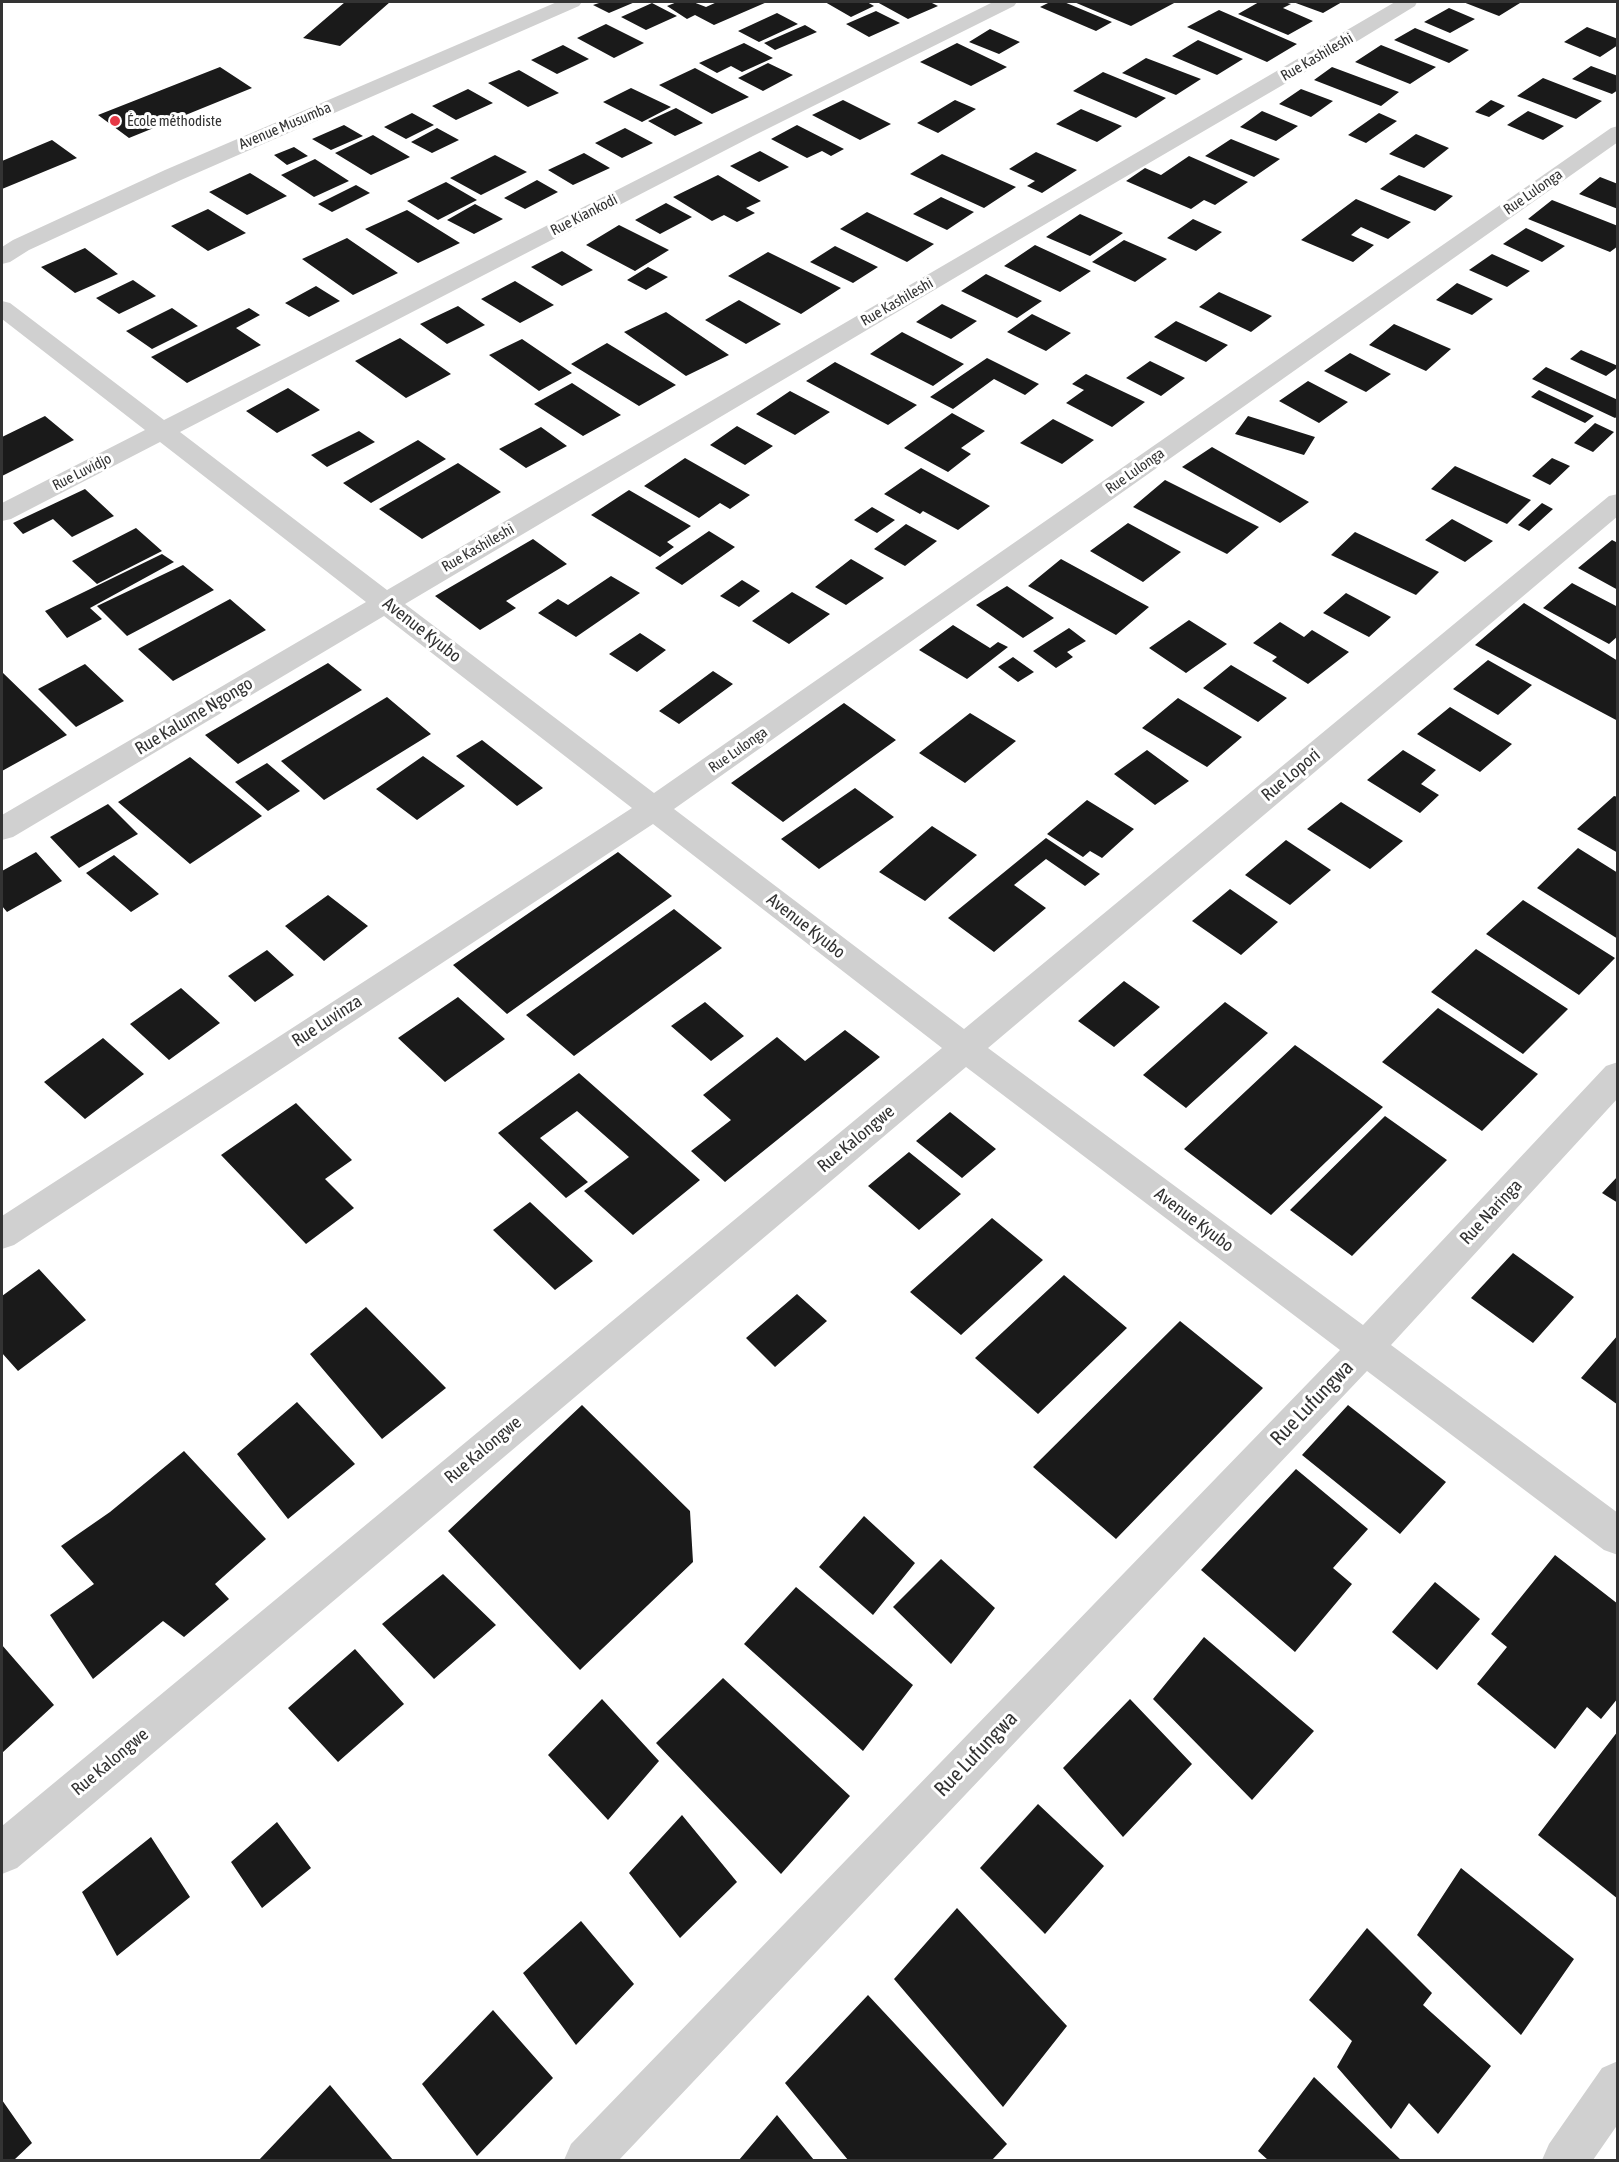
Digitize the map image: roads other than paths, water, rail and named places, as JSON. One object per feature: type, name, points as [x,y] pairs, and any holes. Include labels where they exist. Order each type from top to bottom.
[{"type":"street","name":"Avenue Musumba","points":[[2,257],[21,244],[173,175],[573,2]]},
{"type":"street","name":"Rue Kiankodi","points":[[162,432],[735,137],[1007,2]]},
{"type":"street","name":"Rue Kashileshi","points":[[386,602],[1408,2]]},
{"type":"street","name":"Rue Lulonga","points":[[653,809],[1617,132]]},
{"type":"street","name":"Avenue Kyubo","points":[[2,308],[964,1048],[1617,1537]]},
{"type":"street","name":"Rue Luvidjo","points":[[2,513],[162,432]]},
{"type":"street","name":"Rue Lopori","points":[[964,1048],[1617,502]]},
{"type":"street","name":"Rue Kalume Ngongo","points":[[2,830],[386,602]]},
{"type":"street","name":"Rue Luvinza","points":[[2,1234],[653,809]]},
{"type":"street","name":"Rue Kalongwe","points":[[2,1852],[964,1048]]},
{"type":"street","name":"Rue Naringa","points":[[1365,1348],[1617,1075]]},
{"type":"street","name":"Rue Lufungwa","points":[[587,2160],[1365,1348]]},
{"type":"street","points":[[1565,2160],[1617,2084]]},
{"type":"place","name":"École méthodiste","points":[[115,121]]}]
